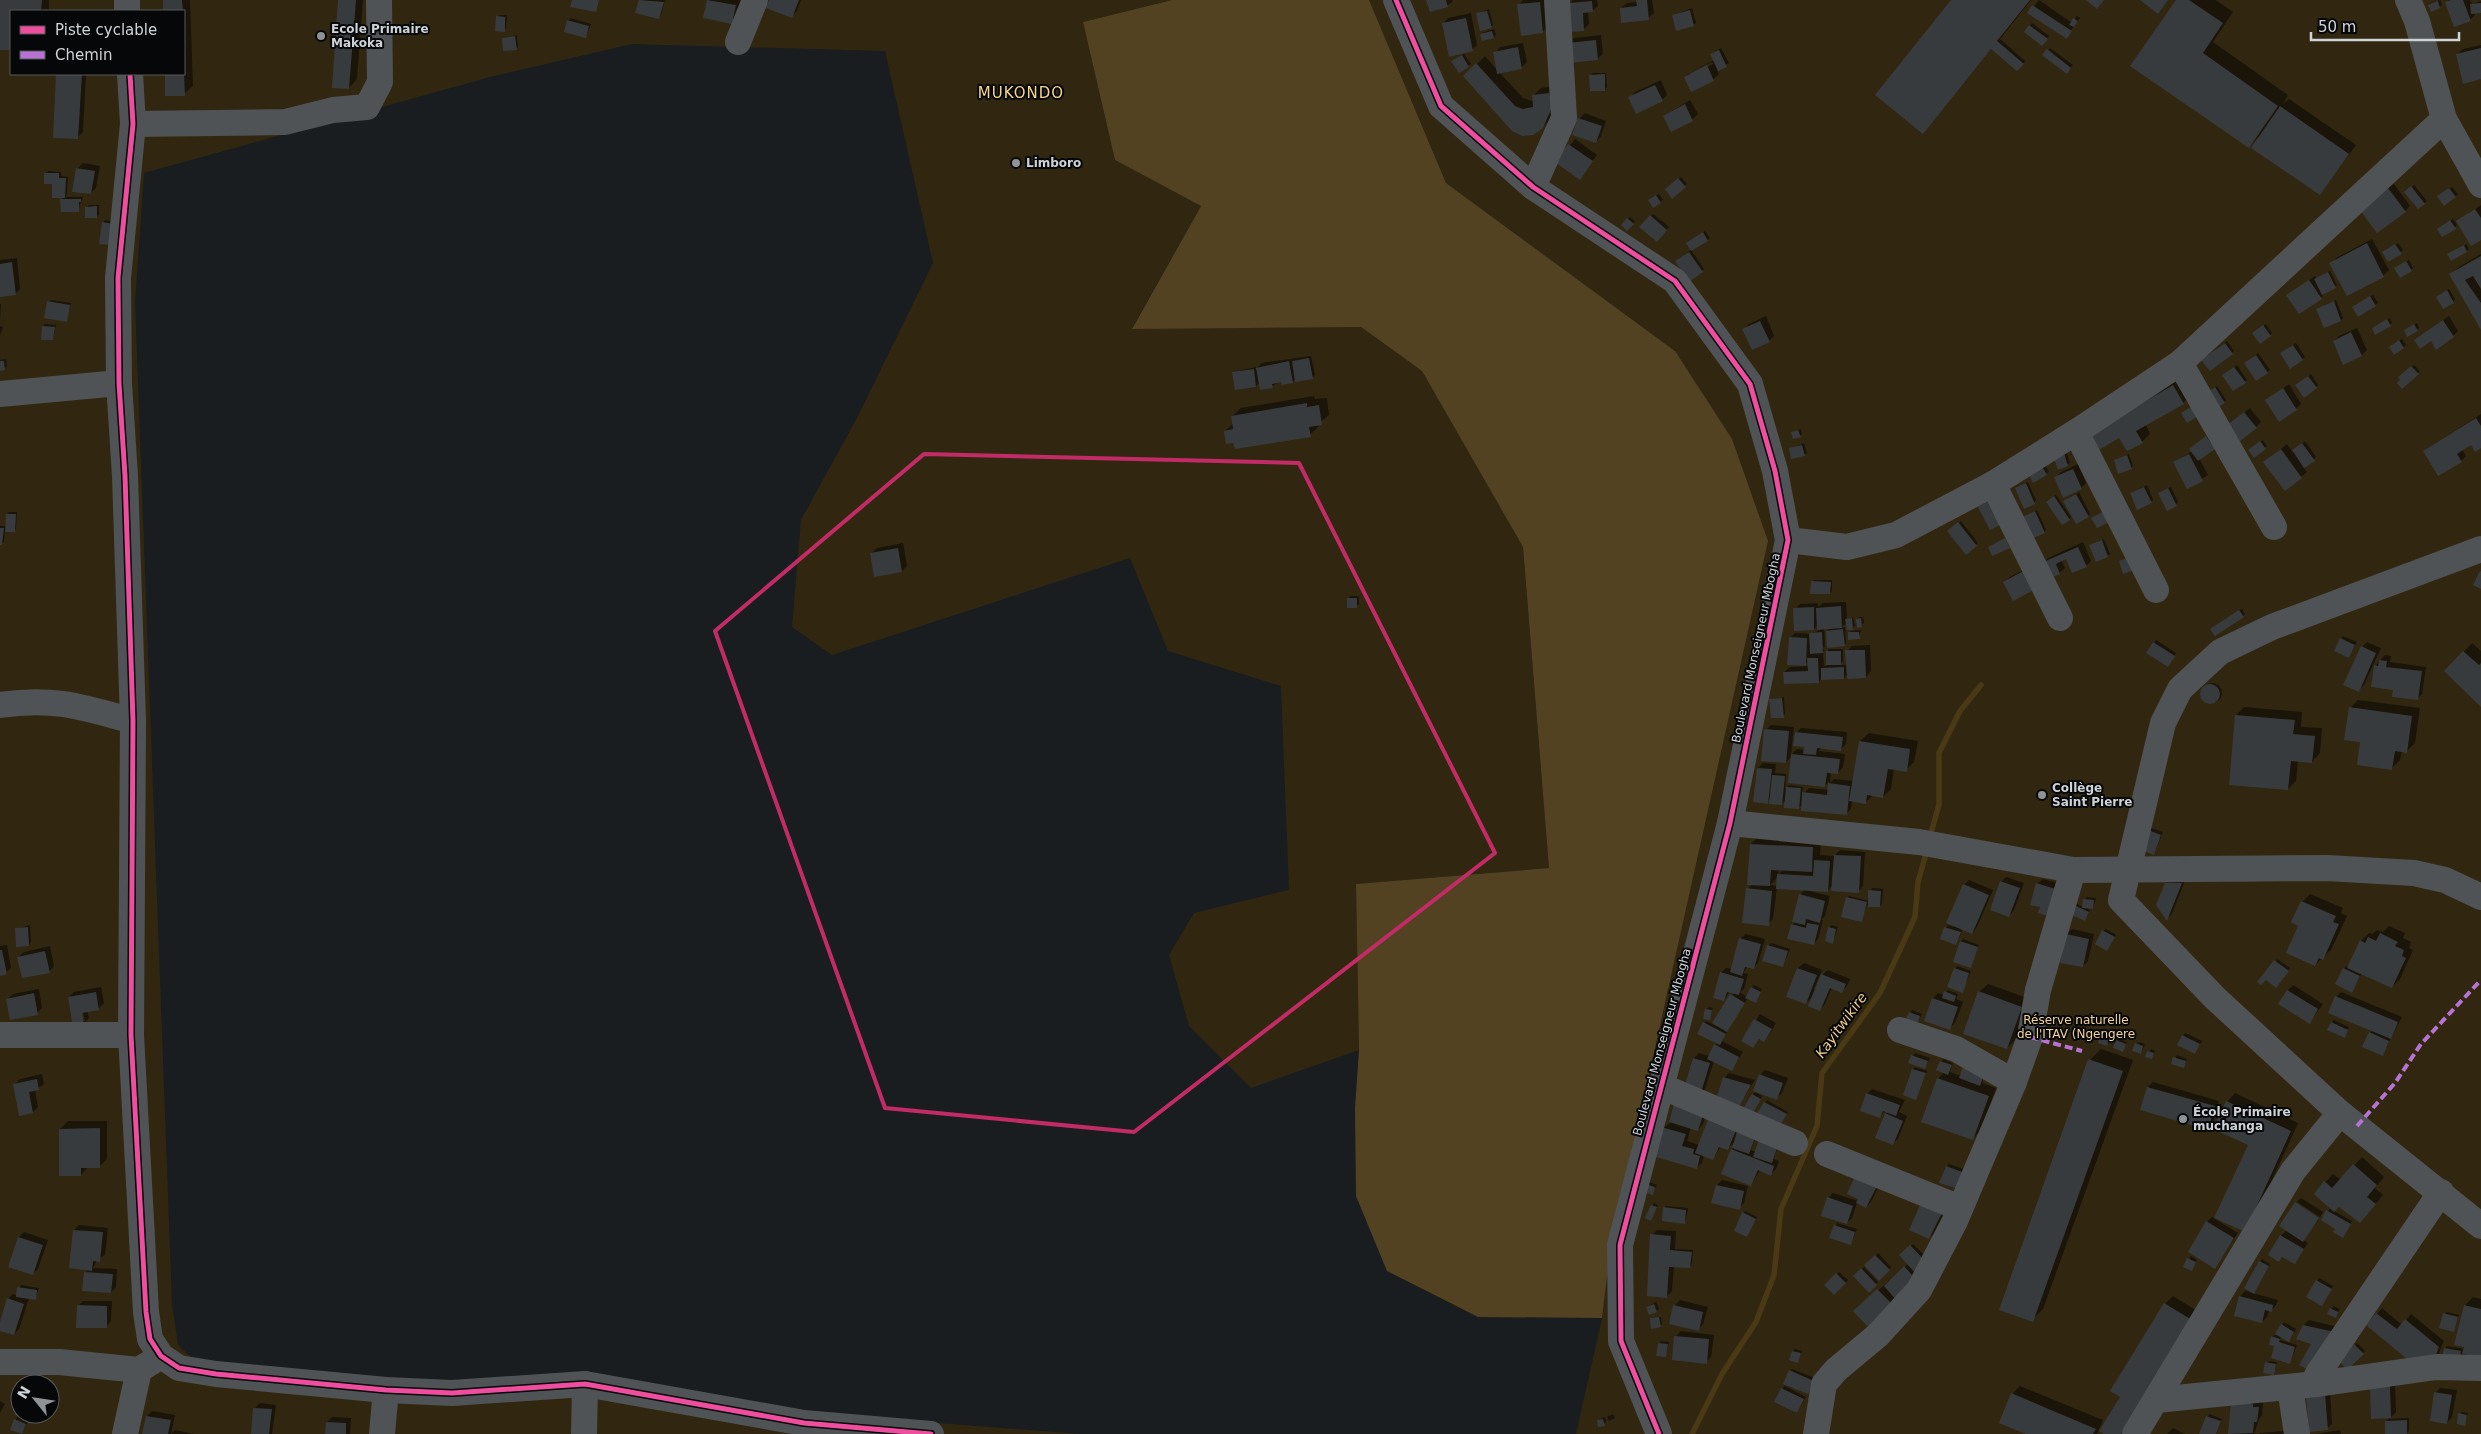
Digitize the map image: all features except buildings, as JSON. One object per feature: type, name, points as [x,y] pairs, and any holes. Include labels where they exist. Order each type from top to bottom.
[{"type":"street","points":[[133,124],[285,122],[333,110],[367,107],[380,82],[380,0]]},
{"type":"street","points":[[738,42],[755,0]]},
{"type":"street","name":"Boulevard Monseigneur Mbogha","points":[[1396,0],[1441,106],[1533,187],[1675,280],[1687,296],[1750,384],[1774,471],[1788,540],[1730,823],[1620,1245],[1618,1307],[1620,1341],[1659,1434]]},
{"type":"street","points":[[1533,187],[1564,118],[1557,0]]},
{"type":"street","points":[[2408,0],[2417,21],[2444,119],[2481,184]]},
{"type":"street","points":[[130,75],[133,124],[118,278],[119,383],[125,476],[132,721],[131,1035],[146,1312],[150,1339],[161,1356],[179,1368],[216,1374],[386,1390],[452,1393],[585,1384],[804,1429],[931,1434]]},
{"type":"street","points":[[1788,540],[1847,547],[1896,535],[1993,484],[2076,432],[2180,363],[2444,119]]},
{"type":"street","points":[[2180,363],[2274,527]]},
{"type":"street","points":[[0,394],[119,383]]},
{"type":"street","points":[[2076,432],[2156,590]]},
{"type":"street","points":[[1993,484],[2060,618]]},
{"type":"street","points":[[2481,549],[2272,628],[2220,652],[2180,688],[2163,723],[2126,870],[2121,900],[2215,998],[2340,1114],[2441,1192],[2481,1226]]},
{"type":"street","points":[[0,706],[46,701],[71,704],[132,721]]},
{"type":"street","points":[[1730,823],[1924,844],[2073,870],[2328,868],[2414,873],[2445,880],[2481,897]]},
{"type":"street","points":[[1816,1434],[1824,1384],[1836,1370],[1878,1335],[1919,1290],[1960,1208],[2014,1082],[2030,1037],[2038,990],[2073,870]]},
{"type":"street","points":[[1900,1030],[1956,1050],[2014,1082]]},
{"type":"street","points":[[0,1035],[131,1035]]},
{"type":"street","points":[[1661,1086],[1795,1142]]},
{"type":"street","points":[[2135,1434],[2293,1171],[2340,1114]]},
{"type":"street","points":[[1827,1154],[1960,1208]]},
{"type":"street","points":[[2317,1384],[2318,1375],[2441,1192]]},
{"type":"street","points":[[0,1362],[59,1362],[139,1370],[161,1356]]},
{"type":"street","points":[[2156,1400],[2317,1384],[2436,1366],[2481,1368]]},
{"type":"street","points":[[125,1434],[139,1370]]},
{"type":"street","points":[[584,1434],[585,1384]]},
{"type":"street","points":[[2290,1387],[2297,1434]]},
{"type":"street","points":[[382,1434],[386,1390]]},
{"type":"highlighted area","points":[[924,454],[1299,463],[1495,853],[1134,1132],[885,1108],[715,631]]},
{"type":"green space","points":[[0,0],[1172,0],[1083,22],[1115,160],[1201,206],[1132,328],[1361,327],[1422,371],[1523,547],[1549,868],[1356,884],[1359,1050],[1251,1088],[1189,1026],[1169,955],[1194,913],[1289,890],[1281,686],[1168,651],[1130,558],[832,655],[792,627],[801,520],[857,418],[933,263],[885,51],[632,44],[490,77],[144,173],[135,303],[172,1305],[178,1345],[200,1366],[1081,1434],[0,1434]]},
{"type":"green space","name":"Réserve naturelle de l'ITAV (Ngengere","points":[[1369,0],[2481,0],[2481,1434],[1576,1434],[1602,1318],[1611,1245],[1675,351],[1446,183]]},
{"type":"shaded area","points":[[1172,0],[1369,0],[1446,183],[1675,351],[1732,439],[1768,541],[1611,1245],[1602,1318],[1478,1317],[1387,1271],[1356,1196],[1355,1108],[1359,1050],[1356,884],[1549,868],[1523,547],[1422,371],[1361,327],[1132,329],[1201,206],[1115,160],[1083,22]]},
{"type":"waterway","name":"Kayitwikire","points":[[1930,836],[1939,805],[1939,753],[1960,711],[1981,685]]},
{"type":"waterway","name":"Kayitwikire","points":[[1692,1434],[1722,1374],[1756,1322],[1774,1275],[1781,1209],[1817,1126],[1822,1073],[1880,993],[1915,917],[1918,882],[1927,850]]},
{"type":"marked path","points":[[2357,1126],[2395,1083],[2421,1044],[2481,980]]},
{"type":"marked path","points":[[2030,1037],[2082,1051]]},
{"type":"cycle path","points":[[1396,0],[1441,106],[1533,187],[1675,281],[1750,384],[1775,471],[1788,540],[1730,823],[1620,1245],[1621,1341],[1659,1434]]},
{"type":"cycle path","points":[[130,75],[133,124],[118,278],[119,383],[125,476],[133,721],[131,1035],[146,1312],[150,1339],[161,1356],[179,1368],[216,1374],[386,1390],[452,1393],[585,1384],[804,1423],[931,1434]]},
{"type":"place","name":"Ecole Primaire Makoka","points":[[321,36]]},
{"type":"place","name":"Limboro","points":[[1016,163]]},
{"type":"place","name":"Collège Saint Pierre","points":[[2042,795]]},
{"type":"place","name":"École Primaire muchanga","points":[[2183,1119]]},
{"type":"district","name":"MUKONDO","points":[[1021,93]]}]
